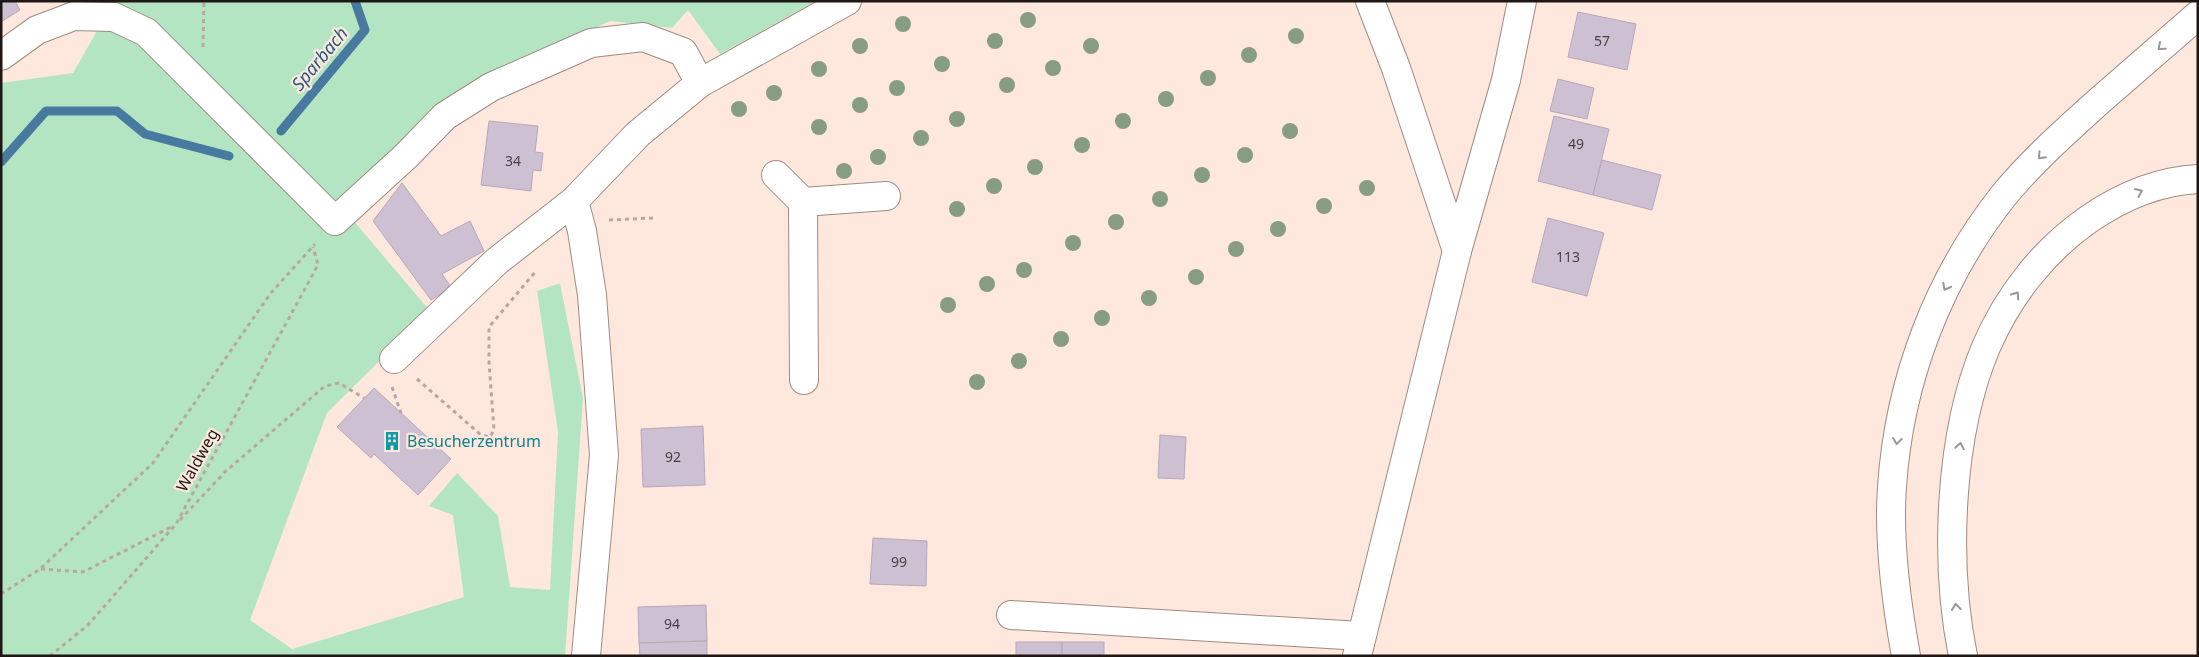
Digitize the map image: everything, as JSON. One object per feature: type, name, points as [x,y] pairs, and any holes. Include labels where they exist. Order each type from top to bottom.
[{"type":"main road","points":[[394,359],[497,261],[574,201],[638,134],[700,83],[847,1]]},
{"type":"main road","points":[[1370,1],[1396,68],[1458,251]]},
{"type":"main road","points":[[1011,615],[1359,646],[1458,251],[1506,80],[1522,1]]},
{"type":"main road","points":[[1906,656],[1900,624],[1893,556],[1892,487],[1900,420],[1913,367],[1938,302],[1968,247],[2005,195],[2058,138],[2198,15]]},
{"type":"main road","points":[[1,56],[37,30],[74,16],[114,17],[146,32],[335,221],[406,156],[444,116],[491,87],[591,43],[643,36],[683,52],[700,83]]},
{"type":"main road","points":[[776,175],[803,202],[804,380]]},
{"type":"main road","points":[[1963,656],[1953,577],[1953,519],[1957,460],[1968,399],[1986,346],[2010,303],[2038,263],[2074,230],[2107,207],[2146,189],[2198,179]]},
{"type":"main road","points":[[803,202],[886,196]]},
{"type":"main road","points":[[574,201],[582,232],[592,295],[604,454],[586,656]]},
{"type":"path","points":[[1,594],[40,569],[153,463],[270,294],[317,241]]},
{"type":"path","name":"Waldweg","points":[[50,656],[88,626],[176,524],[318,265],[312,247]]},
{"type":"path","points":[[394,359],[481,436],[490,437],[494,430],[489,362],[489,327]]},
{"type":"path","points":[[40,569],[83,572],[176,524],[226,471],[325,386],[339,383],[364,398]]},
{"type":"green space","points":[[114,1],[816,1],[720,54],[688,10],[672,28],[610,21],[455,93],[336,200],[430,311],[327,413],[250,620],[292,649],[464,597],[453,515],[429,506],[457,473],[498,516],[510,587],[550,590],[558,432],[537,291],[560,283],[583,398],[565,656],[1,656],[1,83],[73,73]]},
{"type":"building","points":[[1,1],[15,1],[20,10],[1,22]]},
{"type":"building","points":[[1578,12],[1636,24],[1627,70],[1568,57]]},
{"type":"building","points":[[1558,79],[1594,88],[1587,119],[1550,111]]},
{"type":"building","points":[[1554,116],[1609,129],[1593,195],[1538,181]]},
{"type":"building","points":[[489,121],[538,126],[535,152],[543,153],[541,171],[533,170],[531,191],[481,185]]},
{"type":"building","points":[[1602,160],[1661,175],[1652,210],[1593,195]]},
{"type":"building","points":[[402,183],[441,236],[470,221],[484,251],[442,274],[451,287],[431,300],[373,221]]},
{"type":"building","points":[[1548,218],[1604,233],[1587,296],[1532,282]]},
{"type":"building","name":"Besucherzentrum","points":[[374,388],[451,459],[418,495],[374,454],[371,458],[337,427]]},
{"type":"building","points":[[703,426],[705,485],[643,487],[641,429]]},
{"type":"building","points":[[1160,435],[1186,437],[1184,479],[1158,478]]},
{"type":"building","points":[[873,538],[927,541],[926,586],[870,584]]},
{"type":"building","points":[[706,605],[707,641],[639,643],[638,607]]},
{"type":"building","points":[[707,641],[707,656],[640,656],[639,643]]},
{"type":"building","points":[[1016,642],[1062,642],[1062,656],[1016,656]]},
{"type":"building","points":[[1062,642],[1104,642],[1104,656],[1062,656]]},
{"type":"waterway","name":"Sparbach","points":[[281,131],[365,30],[355,1]]},
{"type":"waterway","name":"Sparbach","points":[[1,162],[46,111],[117,111],[145,134],[229,156]]},
{"type":"place","name":"Besucherzentrum","points":[[392,441]]}]
